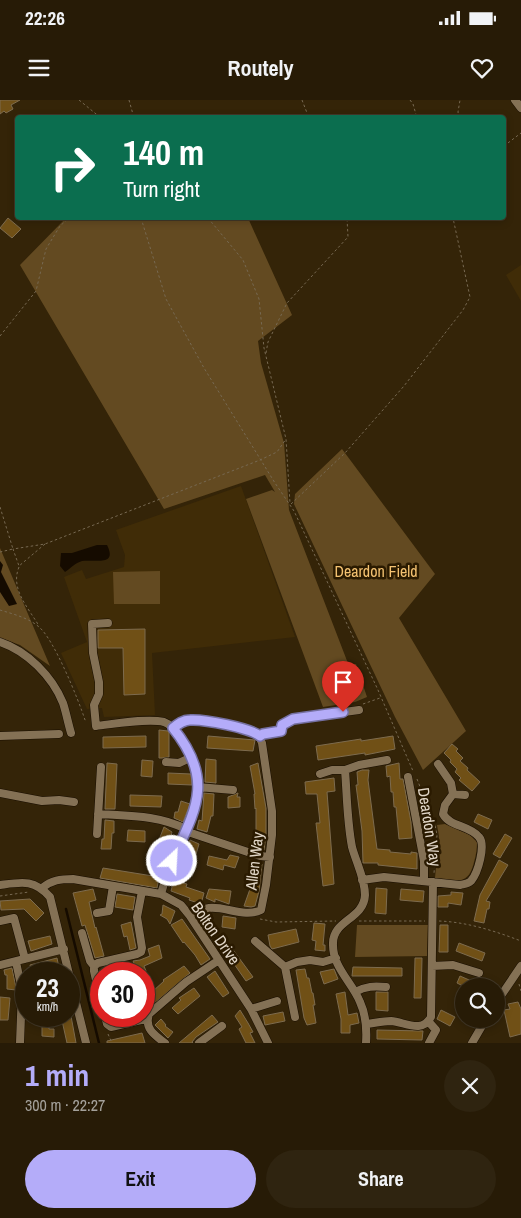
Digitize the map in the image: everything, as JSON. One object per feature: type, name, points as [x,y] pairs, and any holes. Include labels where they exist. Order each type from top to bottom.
[{"type":"street","points":[[515,100],[521,108]]},
{"type":"street","points":[[108,624],[92,624],[93,653],[99,682],[98,694],[94,705],[95,722],[165,723],[173,728],[192,757],[197,773],[196,806],[160,894]]},
{"type":"street","points":[[0,642],[7,644],[32,660],[51,683],[63,702],[71,733]]},
{"type":"street","points":[[173,728],[179,723],[191,719],[245,729],[261,740],[263,734],[281,731],[282,725],[293,719],[360,707]]},
{"type":"street","points":[[0,736],[59,734]]},
{"type":"street","name":"Allen Way","points":[[190,916],[210,907],[236,912],[257,912],[260,910],[270,858],[272,810],[261,740]]},
{"type":"street","points":[[166,762],[179,763],[192,757]]},
{"type":"street","points":[[320,774],[332,770],[345,770],[359,764],[387,760]]},
{"type":"street","name":"Deardon Way","points":[[362,880],[384,877],[460,885],[468,883],[476,873],[483,849],[481,838],[477,834],[451,822],[443,814],[445,805],[452,798],[453,794],[451,783],[438,764]]},
{"type":"street","points":[[97,834],[101,767]]},
{"type":"street","points":[[345,770],[352,848],[365,896],[361,910],[337,928],[333,943],[336,958],[342,972],[363,1009],[367,1024],[366,1043]]},
{"type":"street","name":"Deardon Way","points":[[408,777],[424,861],[424,881]]},
{"type":"street","points":[[198,787],[233,790]]},
{"type":"street","points":[[0,793],[42,801],[59,800],[74,802]]},
{"type":"street","name":"Deardon Way","points":[[453,794],[465,795]]},
{"type":"street","points":[[98,814],[153,817],[270,858]]},
{"type":"street","name":"Bolton Drive","points":[[42,888],[50,882],[59,879],[73,879],[160,894],[181,905],[251,1008],[268,1043]]},
{"type":"street","points":[[367,1024],[392,1021],[415,1026],[423,1025],[431,1016],[433,882]]},
{"type":"street","points":[[0,884],[33,883],[42,888],[50,897],[86,1043]]},
{"type":"street","points":[[97,913],[109,911],[113,886]]},
{"type":"street","points":[[102,962],[141,952],[137,917],[142,891]]},
{"type":"street","points":[[0,921],[14,918],[25,959]]},
{"type":"street","points":[[82,932],[91,962]]},
{"type":"street","points":[[255,941],[285,967],[295,1018]]},
{"type":"street","points":[[16,962],[64,948]]},
{"type":"street","points":[[285,967],[304,961],[324,962],[336,958]]},
{"type":"street","points":[[155,1009],[186,982],[219,960]]},
{"type":"street","points":[[0,966],[15,962]]},
{"type":"street","points":[[432,966],[453,964],[479,973]]},
{"type":"street","points":[[505,990],[521,966]]},
{"type":"street","points":[[355,992],[363,987],[386,987]]},
{"type":"street","points":[[251,1008],[277,1001]]},
{"type":"street","points":[[428,1021],[436,1030],[429,1043]]},
{"type":"street","points":[[199,1043],[222,1026]]},
{"type":"street","points":[[20,1043],[21,1027]]},
{"type":"street","points":[[148,1027],[165,1043]]},
{"type":"street","points":[[472,1043],[481,1028]]},
{"type":"path","points":[[80,100],[98,115]]},
{"type":"path","points":[[129,100],[133,115]]},
{"type":"path","points":[[302,100],[308,115]]},
{"type":"path","points":[[410,100],[416,115]]},
{"type":"path","points":[[458,115],[460,100]]},
{"type":"path","points":[[506,144],[521,133]]},
{"type":"path","points":[[0,336],[36,291],[46,249],[60,226],[67,220]]},
{"type":"path","points":[[142,220],[166,299],[204,368],[260,460],[290,504],[331,586],[381,697],[360,707]]},
{"type":"path","points":[[210,220],[243,260],[259,299],[265,356],[286,439],[290,504]]},
{"type":"path","points":[[265,356],[268,342],[287,302],[348,236],[347,220]]},
{"type":"path","points":[[290,504],[345,454],[404,386],[463,310],[470,297],[453,220]]},
{"type":"path","points":[[0,552],[45,544],[260,460],[277,452],[286,439]]},
{"type":"path","points":[[0,507],[19,566]]},
{"type":"path","points":[[45,544],[19,566],[15,577],[18,592],[56,654],[80,703],[84,720],[95,722]]},
{"type":"path","points":[[0,610],[18,616],[40,627]]},
{"type":"path","points":[[0,896],[30,892]]},
{"type":"path","points":[[260,919],[276,922],[339,921]]},
{"type":"shaded area","points":[[521,265],[521,301],[506,275]]},
{"type":"shaded area","points":[[241,486],[295,637],[152,653],[155,715],[104,717],[102,708],[87,709],[61,653],[87,642],[64,577],[82,570],[86,579],[124,567],[125,555],[116,530]]},
{"type":"shaded area","points":[[97,545],[107,545],[110,552],[107,559],[103,561],[82,561],[65,572],[60,566],[61,553],[72,553]]},
{"type":"shaded area","points":[[0,561],[3,565],[1,572],[17,604],[9,606],[0,592]]},
{"type":"green space","points":[[64,220],[249,220],[292,315],[258,341],[261,363],[284,443],[289,510],[349,666],[356,664],[367,697],[355,702],[323,707],[246,499],[272,490],[275,492],[265,475],[164,509],[20,265]]},
{"type":"green space","name":"Deardon Field","points":[[342,449],[435,574],[399,618],[466,731],[423,770],[395,717],[294,504],[295,494]]},
{"type":"green space","points":[[0,548],[50,666],[20,645],[0,638]]},
{"type":"green space","points":[[160,571],[160,604],[114,604],[113,572]]},
{"type":"green space","points":[[445,824],[470,835],[477,842],[476,854],[471,870],[465,879],[435,878],[439,836],[437,825]]},
{"type":"green space","points":[[357,925],[428,925],[427,956],[355,957]]},
{"type":"building","points":[[0,100],[20,100],[11,105],[13,109],[0,114]]},
{"type":"building","points":[[8,218],[21,229],[12,238],[0,228]]},
{"type":"building","points":[[145,629],[145,694],[124,695],[123,648],[98,648],[98,630]]},
{"type":"building","points":[[159,730],[168,731],[169,733],[169,757],[159,758]]},
{"type":"building","points":[[146,736],[146,747],[103,748],[103,737]]},
{"type":"building","points":[[208,736],[255,740],[253,751],[207,748]]},
{"type":"building","points":[[393,736],[395,749],[365,755],[365,753],[318,760],[316,746]]},
{"type":"building","points":[[452,744],[458,749],[456,751],[463,758],[460,761],[480,782],[472,791],[459,780],[461,778],[455,772],[457,769],[444,753]]},
{"type":"building","points":[[206,759],[216,760],[216,783],[205,782]]},
{"type":"building","points":[[142,760],[153,761],[152,777],[141,776]]},
{"type":"building","points":[[107,763],[117,764],[115,809],[105,809]]},
{"type":"building","points":[[258,763],[266,808],[264,850],[258,849],[260,833],[256,833],[255,794],[250,766]]},
{"type":"building","points":[[399,763],[400,779],[403,779],[411,822],[412,838],[399,839],[396,807],[394,807],[393,792],[391,792],[390,776],[387,777],[386,766]]},
{"type":"building","points":[[369,770],[368,780],[377,849],[390,850],[390,852],[417,853],[417,869],[378,865],[378,863],[363,863],[362,831],[356,785],[358,785],[357,772]]},
{"type":"building","points":[[168,773],[191,774],[192,785],[168,784]]},
{"type":"building","points":[[334,778],[335,791],[327,792],[334,884],[323,886],[316,823],[320,823],[317,794],[306,794],[305,782]]},
{"type":"building","points":[[204,793],[214,794],[213,816],[211,816],[207,832],[197,829],[199,820],[202,821]]},
{"type":"building","points":[[238,793],[237,797],[240,797],[240,807],[228,808],[228,797]]},
{"type":"building","points":[[130,795],[162,796],[161,807],[130,806]]},
{"type":"building","points":[[181,801],[190,804],[183,822],[174,818]]},
{"type":"building","points":[[478,814],[492,820],[488,829],[474,822]]},
{"type":"building","points":[[105,820],[114,821],[111,849],[101,849],[102,839],[104,839]]},
{"type":"building","points":[[164,827],[172,832],[166,852],[169,853],[165,862],[157,859],[162,846],[157,845]]},
{"type":"building","points":[[128,830],[145,831],[145,842],[127,841]]},
{"type":"building","points":[[505,834],[512,838],[500,858],[493,854]]},
{"type":"building","points":[[190,840],[199,844],[192,868],[180,866],[187,853]]},
{"type":"building","points":[[230,855],[239,857],[235,868],[224,865],[223,870],[207,865],[209,856],[227,860]]},
{"type":"building","points":[[499,860],[508,865],[486,901],[490,902],[484,923],[474,921],[480,895]]},
{"type":"building","points":[[251,861],[262,864],[259,891],[255,906],[251,907],[244,906],[250,889]]},
{"type":"building","points":[[103,868],[159,877],[157,888],[100,878]]},
{"type":"building","points":[[174,880],[187,884],[186,887],[204,893],[201,904],[171,891]]},
{"type":"building","points":[[376,888],[387,889],[386,914],[375,913]]},
{"type":"building","points":[[93,889],[96,900],[89,902],[104,956],[95,958],[85,925],[82,926],[73,893]]},
{"type":"building","points":[[209,889],[231,891],[229,904],[215,899],[215,902],[206,898]]},
{"type":"building","points":[[401,889],[424,891],[423,902],[400,900]]},
{"type":"building","points":[[451,892],[463,893],[461,905],[448,903],[448,907],[438,907],[438,896],[451,895]]},
{"type":"building","points":[[117,894],[135,897],[133,910],[115,907]]},
{"type":"building","points":[[30,899],[44,913],[36,921],[24,909],[1,910],[0,901]]},
{"type":"building","points":[[163,905],[175,911],[170,924],[167,919],[160,915],[162,914]]},
{"type":"building","points":[[223,916],[236,918],[235,929],[222,927]]},
{"type":"building","points":[[182,919],[210,959],[201,965],[171,925]]},
{"type":"building","points":[[131,922],[136,948],[130,950],[127,936],[124,937],[121,925]]},
{"type":"building","points":[[314,923],[325,924],[323,945],[325,945],[325,951],[315,950],[316,941],[312,940]]},
{"type":"building","points":[[440,925],[448,925],[448,952],[439,952]]},
{"type":"building","points":[[296,929],[299,942],[272,949],[268,935]]},
{"type":"building","points":[[50,936],[52,944],[31,951],[28,941]]},
{"type":"building","points":[[459,943],[485,953],[482,961],[456,951]]},
{"type":"building","points":[[159,945],[162,958],[153,962],[134,962],[150,956],[148,949]]},
{"type":"building","points":[[231,947],[253,977],[246,981],[225,951]]},
{"type":"building","points":[[57,958],[58,962],[42,962]]},
{"type":"building","points":[[415,958],[422,958],[421,998],[414,998]]},
{"type":"building","points":[[184,966],[190,973],[155,1003],[155,989],[163,980]]},
{"type":"building","points":[[353,967],[402,968],[402,976],[352,976]]},
{"type":"building","points":[[12,968],[15,990],[7,989],[7,975],[5,975],[4,970]]},
{"type":"building","points":[[305,969],[313,993],[316,1023],[307,1025],[304,1018],[296,970]]},
{"type":"building","points":[[334,969],[338,979],[324,984],[320,972]]},
{"type":"building","points":[[215,971],[229,993],[223,997],[207,977]]},
{"type":"building","points":[[194,988],[200,996],[178,1014],[172,1008],[181,1000],[179,998]]},
{"type":"building","points":[[345,992],[348,1015],[357,1013],[359,1023],[350,1025],[350,1033],[341,1033],[341,1019],[336,994]]},
{"type":"building","points":[[376,992],[388,992],[388,1011],[376,1010]]},
{"type":"building","points":[[0,997],[10,998],[8,1020],[0,1020]]},
{"type":"building","points":[[518,1002],[521,1009],[521,1034],[510,1037],[505,1014],[505,1010],[510,1009],[508,1004]]},
{"type":"building","points":[[240,1010],[253,1032],[250,1033],[255,1043],[246,1043],[239,1029],[242,1027],[235,1016]]},
{"type":"building","points":[[441,1010],[455,1017],[450,1026],[437,1019]]},
{"type":"building","points":[[283,1012],[285,1021],[265,1025],[263,1016]]},
{"type":"building","points":[[212,1015],[218,1022],[196,1037],[193,1043],[179,1043]]},
{"type":"building","points":[[161,1019],[165,1026],[173,1032],[168,1038],[155,1025]]},
{"type":"building","points":[[42,1027],[54,1029],[54,1037],[42,1036]]},
{"type":"building","points":[[63,1027],[73,1027],[76,1043],[67,1043]]},
{"type":"building","points":[[377,1030],[423,1031],[422,1040],[377,1039]]},
{"type":"building","points":[[142,1033],[145,1043],[107,1043],[107,1041]]},
{"type":"waterway","points":[[66,909],[99,1043]]},
{"type":"route","points":[[172,861],[193,815],[198,795],[195,765],[173,728],[179,723],[191,719],[245,729],[260,736],[281,731],[282,725],[293,719],[343,712]]}]
